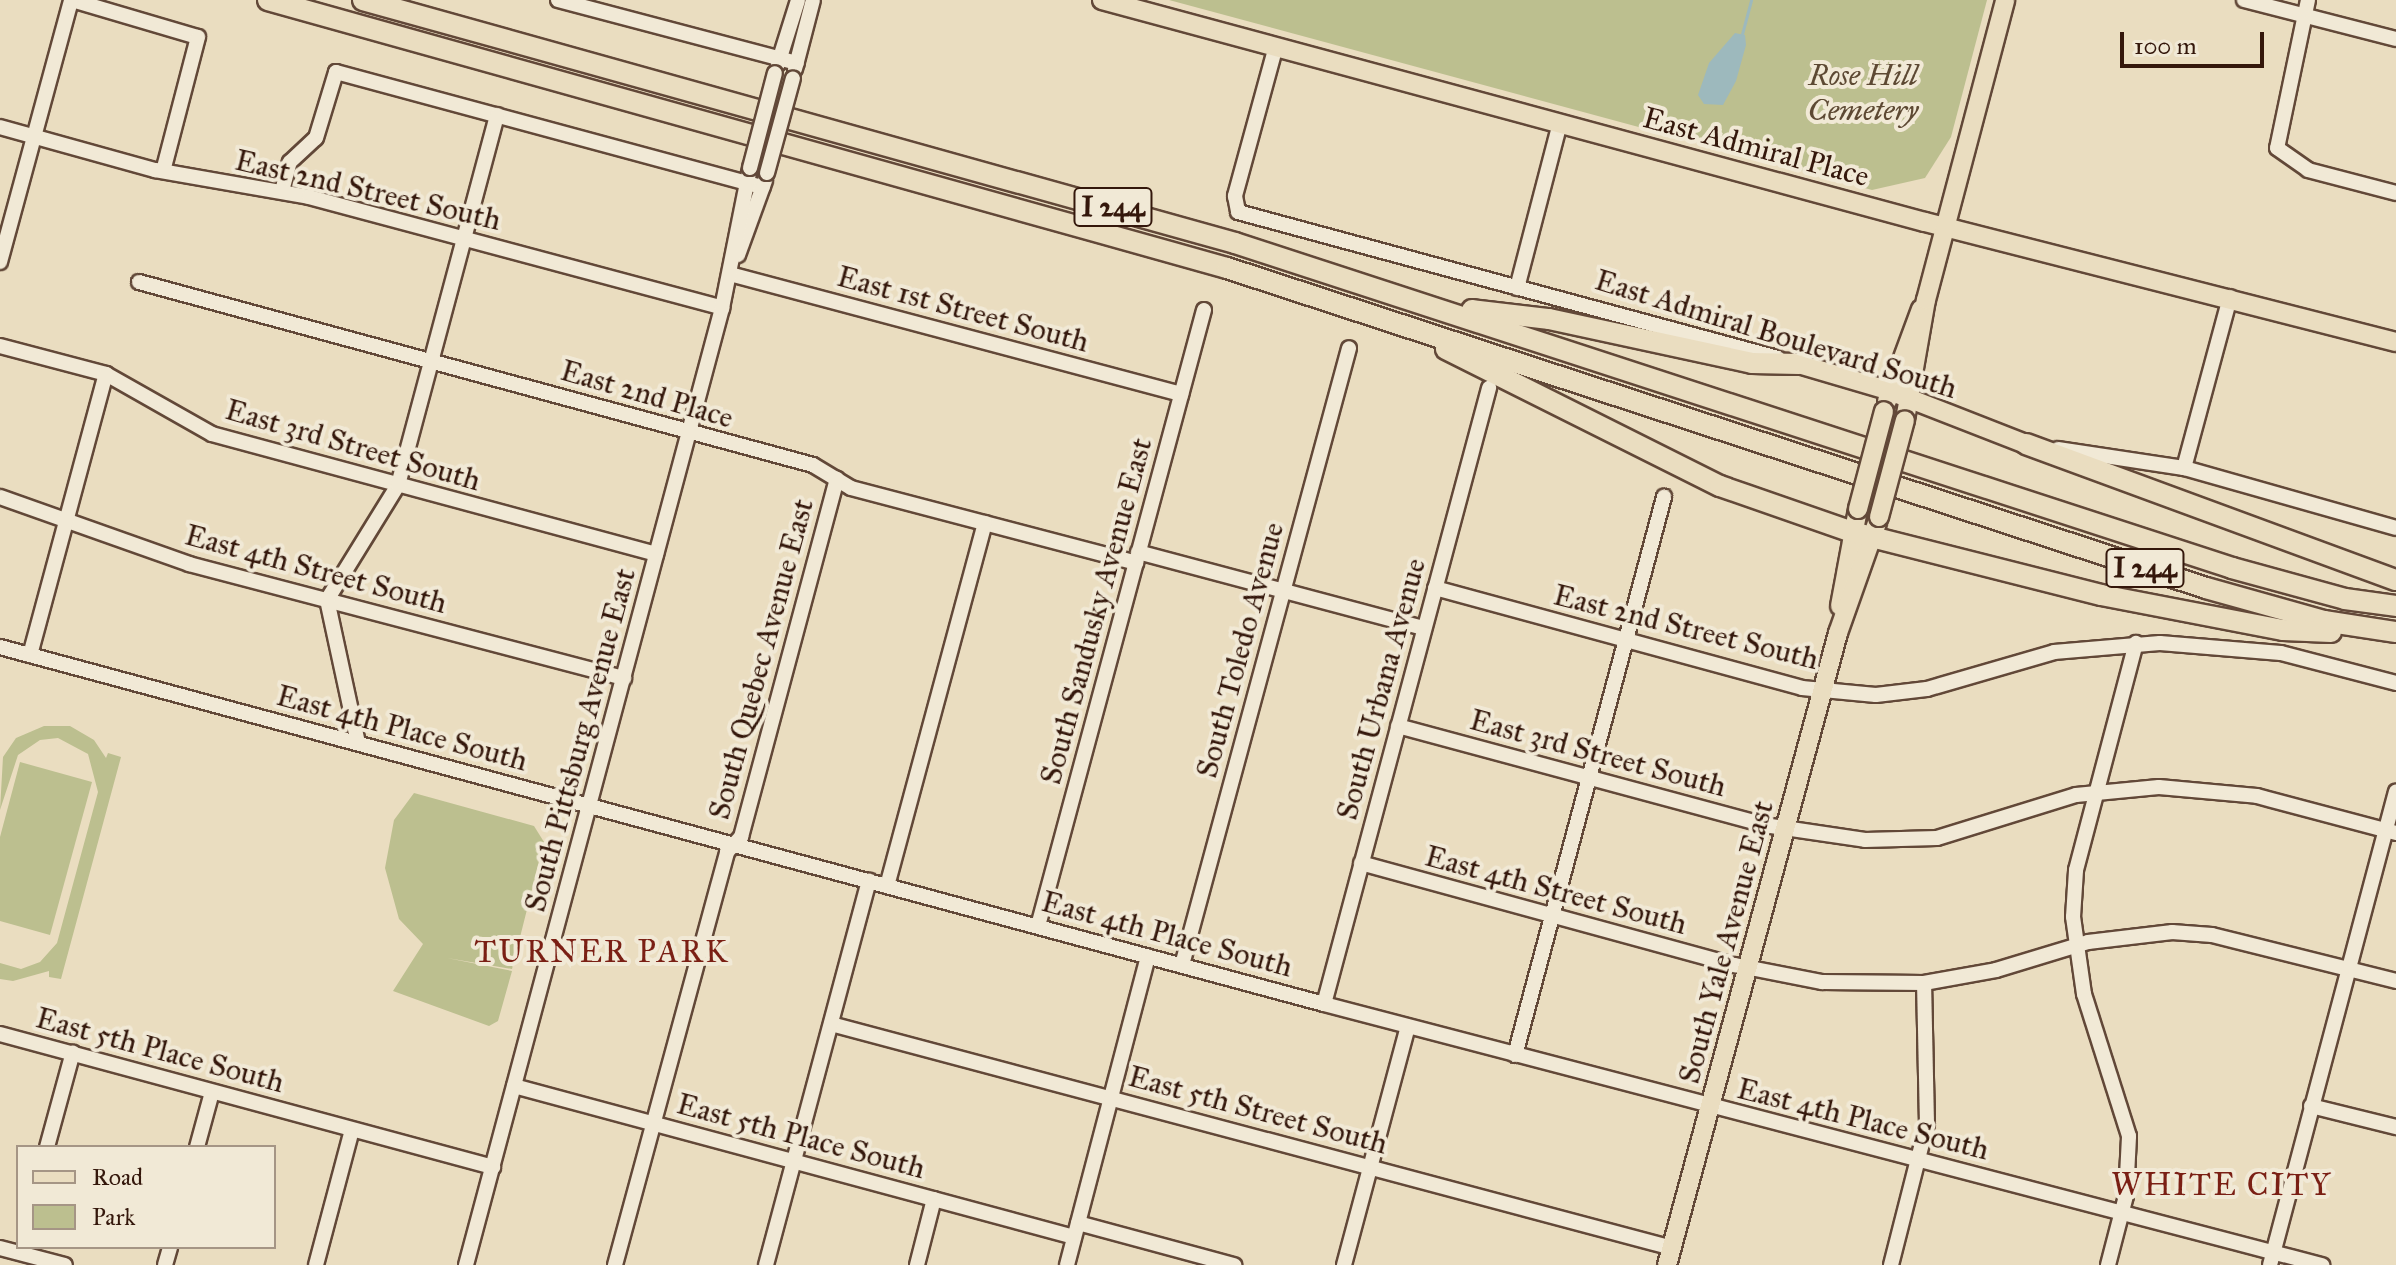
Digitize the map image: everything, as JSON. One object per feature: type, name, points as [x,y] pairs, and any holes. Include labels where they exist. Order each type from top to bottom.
[{"type":"highway","name":"I 244","points":[[268,0],[1079,225],[1404,326],[2278,610],[2396,633]]},
{"type":"highway","name":"I 244","points":[[363,0],[1074,196],[1430,306],[2232,568],[2345,599],[2396,606]]},
{"type":"highway","points":[[1430,306],[1549,319],[1752,363],[1799,364]]},
{"type":"highway","points":[[1404,326],[1720,486],[1852,532],[2064,587],[2283,630],[2396,633]]},
{"type":"highway","points":[[2026,444],[2396,580]]},
{"type":"main road","name":"East Admiral Place","points":[[1102,0],[1944,226],[2396,342]]},
{"type":"main road","name":"South Yale Avenue East","points":[[1670,1256],[1822,689],[1838,633],[1873,538],[1905,420],[1934,265],[2005,0]]},
{"type":"main road","name":"South Yale Avenue East","points":[[1838,633],[1858,509],[1890,391],[1926,300]]},
{"type":"main road","name":"East Admiral Boulevard South","points":[[1799,364],[1890,391],[2026,444]]},
{"type":"street","points":[[0,262],[72,0],[198,37],[163,171]]},
{"type":"street","points":[[558,0],[795,70]]},
{"type":"street","name":"South Pittsburg Avenue East","points":[[466,1265],[722,308],[748,175],[798,0]]},
{"type":"street","name":"South Pittsburg Avenue East","points":[[730,274],[765,180],[813,0]]},
{"type":"street","points":[[2244,0],[2396,39]]},
{"type":"street","points":[[2308,0],[2277,140],[2280,155],[2308,170],[2396,193]]},
{"type":"street","name":"East Admiral Boulevard South","points":[[1276,46],[1236,208],[1336,242],[1799,364]]},
{"type":"street","points":[[282,191],[290,162],[316,138],[336,72],[765,180]]},
{"type":"street","points":[[358,743],[327,600],[398,485],[497,115]]},
{"type":"street","points":[[1517,288],[1560,123]]},
{"type":"street","name":"East 2nd Street South","points":[[0,127],[163,171],[282,191],[722,308]]},
{"type":"street","name":"East 1st Street South","points":[[730,274],[1181,394]]},
{"type":"street","name":"East 2nd Place","points":[[139,282],[813,465],[851,488],[985,523],[1283,590],[1424,628]]},
{"type":"street","points":[[2184,468],[2230,297]]},
{"type":"street","name":"South Sandusky Avenue East","points":[[1038,926],[1204,310]]},
{"type":"street","name":"East 3rd Street South","points":[[0,346],[106,374],[212,434],[656,554]]},
{"type":"street","name":"South Toledo Avenue","points":[[1182,965],[1349,348]]},
{"type":"street","points":[[30,655],[106,374]]},
{"type":"street","name":"South Urbana Avenue","points":[[1324,1004],[1489,388]]},
{"type":"street","name":"East Admiral Boulevard South","points":[[2026,444],[2184,468],[2396,528]]},
{"type":"street","name":"South Quebec Avenue East","points":[[615,1265],[726,855],[741,837],[837,479]]},
{"type":"street","name":"East 4th Street South","points":[[0,497],[68,517],[167,557],[624,678]]},
{"type":"street","points":[[1515,1055],[1664,497]]},
{"type":"street","points":[[887,886],[985,523]]},
{"type":"street","name":"East 2nd Street South","points":[[1435,588],[1627,641],[1822,689],[1903,694],[2054,652],[2136,643],[2185,643],[2281,653],[2396,683]]},
{"type":"street","points":[[2108,1265],[2122,1213],[2129,1136],[2074,946],[2076,870],[2136,643]]},
{"type":"street","name":"East 4th Place South","points":[[0,647],[1515,1055],[2122,1213],[2271,1259],[2322,1265]]},
{"type":"street","name":"East 3rd Street South","points":[[1398,726],[1785,827],[1865,840],[1937,838],[2098,791],[2223,790],[2391,832]]},
{"type":"street","points":[[2271,1259],[2349,969],[2391,832],[2396,791]]},
{"type":"street","name":"East 4th Street South","points":[[1361,863],[1748,967],[1822,982],[1924,983],[1996,970],[2074,946],[2138,933],[2172,932],[2212,935],[2396,981]]},
{"type":"street","points":[[766,1265],[869,881]]},
{"type":"street","points":[[1067,1265],[1148,956]]},
{"type":"street","points":[[1891,1265],[1919,1160],[1929,1095],[1924,983]]},
{"type":"street","name":"East 5th Street South","points":[[831,1024],[1370,1166],[1670,1256]]},
{"type":"street","points":[[1344,1265],[1408,1026]]},
{"type":"street","name":"East 5th Place South","points":[[0,1034],[493,1167]]},
{"type":"street","points":[[48,1145],[73,1052]]},
{"type":"street","name":"East 5th Place South","points":[[514,1086],[934,1199],[1234,1265]]},
{"type":"street","points":[[198,1145],[212,1092]]},
{"type":"street","points":[[2311,1106],[2396,1127]]},
{"type":"street","points":[[316,1265],[352,1130]]},
{"type":"street","points":[[917,1265],[934,1199]]},
{"type":"street","points":[[0,1248],[65,1265]]},
{"type":"green space","name":"Rose Hill Cemetery","points":[[1169,0],[1987,0],[1951,137],[1925,178],[1872,190]]},
{"type":"green space","points":[[44,726],[70,726],[94,740],[106,758],[108,753],[121,757],[61,979],[49,977],[49,971],[13,981],[0,979],[0,963],[21,969],[40,962],[57,943],[98,792],[88,754],[58,738],[40,740],[18,755],[0,810],[3,757],[16,738]]},
{"type":"green space","points":[[20,762],[92,782],[50,935],[0,921],[0,837]]},
{"type":"green space","points":[[414,793],[534,826],[544,842],[512,969],[447,958],[512,971],[498,1021],[489,1026],[393,991],[423,944],[399,919],[385,868],[394,820]]},
{"type":"water","points":[[1735,33],[1745,35],[1746,45],[1736,81],[1723,105],[1704,104],[1698,95],[1709,63]]},
{"type":"waterway","points":[[1742,34],[1751,0]]},
{"type":"district","name":"TURNER PARK","points":[[602,952]]},
{"type":"district","name":"WHITE CITY","points":[[2222,1185]]}]
